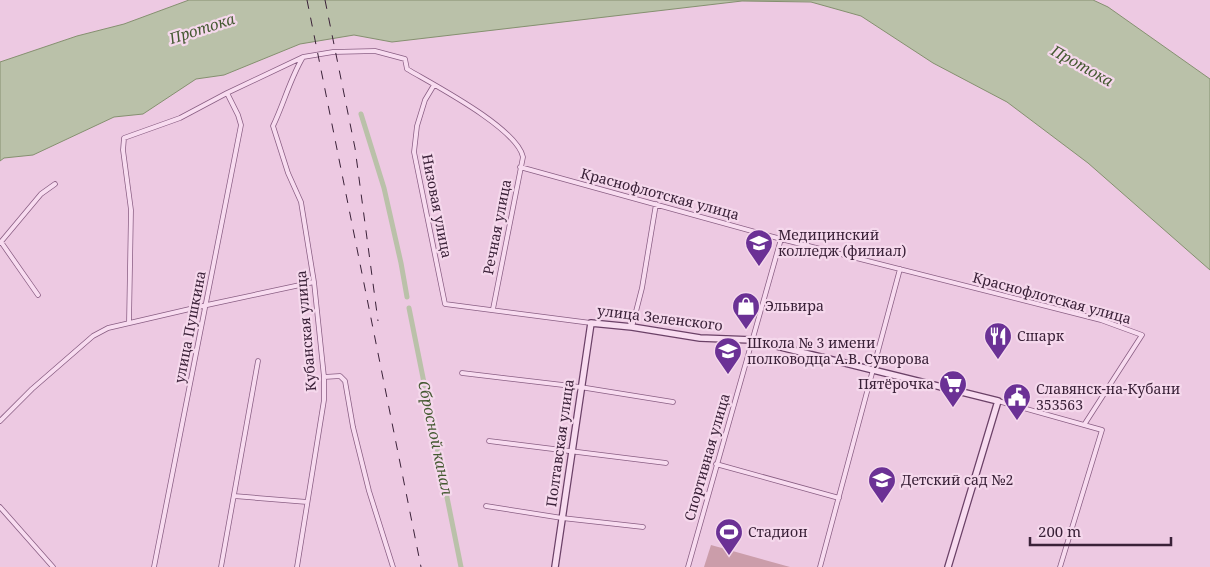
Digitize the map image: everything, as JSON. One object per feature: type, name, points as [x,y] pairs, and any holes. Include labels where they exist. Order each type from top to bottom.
[{"type":"street","points":[[129,323],[132,210],[123,150],[124,138],[180,118],[227,93],[303,57],[334,52],[375,51],[405,59],[408,69],[434,85]]},
{"type":"street","name":"Кубанская улица","points":[[297,567],[324,400],[324,377],[314,282],[301,202],[288,172],[273,126],[284,103],[293,75],[303,57]]},
{"type":"street","name":"Речная улица","points":[[434,85],[499,126],[521,150],[522,157],[492,309]]},
{"type":"street","name":"Низовая улица","points":[[434,85],[425,100],[417,126],[414,152],[445,304]]},
{"type":"street","name":"улица Пушкина","points":[[154,567],[241,125],[227,93]]},
{"type":"street","name":"Краснофлотская улица","points":[[520,167],[780,238],[1101,320],[1142,335],[1084,425]]},
{"type":"street","points":[[38,295],[0,243],[41,194],[55,184]]},
{"type":"street","points":[[632,327],[642,288],[656,204]]},
{"type":"street","name":"Спортивная улица","points":[[688,567],[780,238]]},
{"type":"street","points":[[820,567],[900,269]]},
{"type":"street","points":[[0,421],[32,389],[93,336],[108,328],[314,282]]},
{"type":"street","name":"улица Зеленского","points":[[445,304],[632,327],[700,338],[752,340],[1102,430],[1060,567]]},
{"type":"street","name":"Полтавская улица","points":[[555,567],[591,323]]},
{"type":"street","points":[[221,567],[258,361]]},
{"type":"street","points":[[462,373],[673,402]]},
{"type":"street","points":[[324,377],[340,376],[344,381],[352,427],[369,492],[393,567]]},
{"type":"street","points":[[948,567],[998,402]]},
{"type":"street","points":[[489,441],[666,463]]},
{"type":"street","points":[[716,464],[839,498]]},
{"type":"street","points":[[234,496],[307,502]]},
{"type":"street","points":[[486,506],[562,518],[643,527]]},
{"type":"street","points":[[0,507],[53,567]]},
{"type":"shaded area","name":"Стадион","points":[[711,545],[790,567],[704,567]]},
{"type":"water","name":"Протока","points":[[189,0],[1093,0],[1108,7],[1210,79],[1210,270],[1088,163],[1007,102],[933,63],[861,16],[811,2],[742,1],[392,42],[354,35],[300,44],[224,75],[196,79],[143,114],[114,117],[33,155],[4,158],[0,161],[0,62],[77,36],[124,24]]},
{"type":"waterway","name":"Сбросной канал","points":[[361,114],[384,188],[407,297]]},
{"type":"waterway","name":"Сбросной канал","points":[[409,308],[461,567]]},
{"type":"railway","points":[[307,0],[421,567]]},
{"type":"railway","points":[[325,0],[355,148],[378,321]]},
{"type":"place","name":"Медицинский колледж (филиал)","points":[[759,267]]},
{"type":"place","name":"Эльвира","points":[[746,330]]},
{"type":"place","name":"Сшарк","points":[[998,360]]},
{"type":"place","name":"Школа № 3 имени полководца А.В. Суворова","points":[[728,375]]},
{"type":"place","name":"Пятёрочка","points":[[953,408]]},
{"type":"place","name":"Славянск-на-Кубани 353563","points":[[1017,421]]},
{"type":"place","name":"Детский сад №2","points":[[882,504]]},
{"type":"place","name":"Стадион","points":[[729,556]]}]
